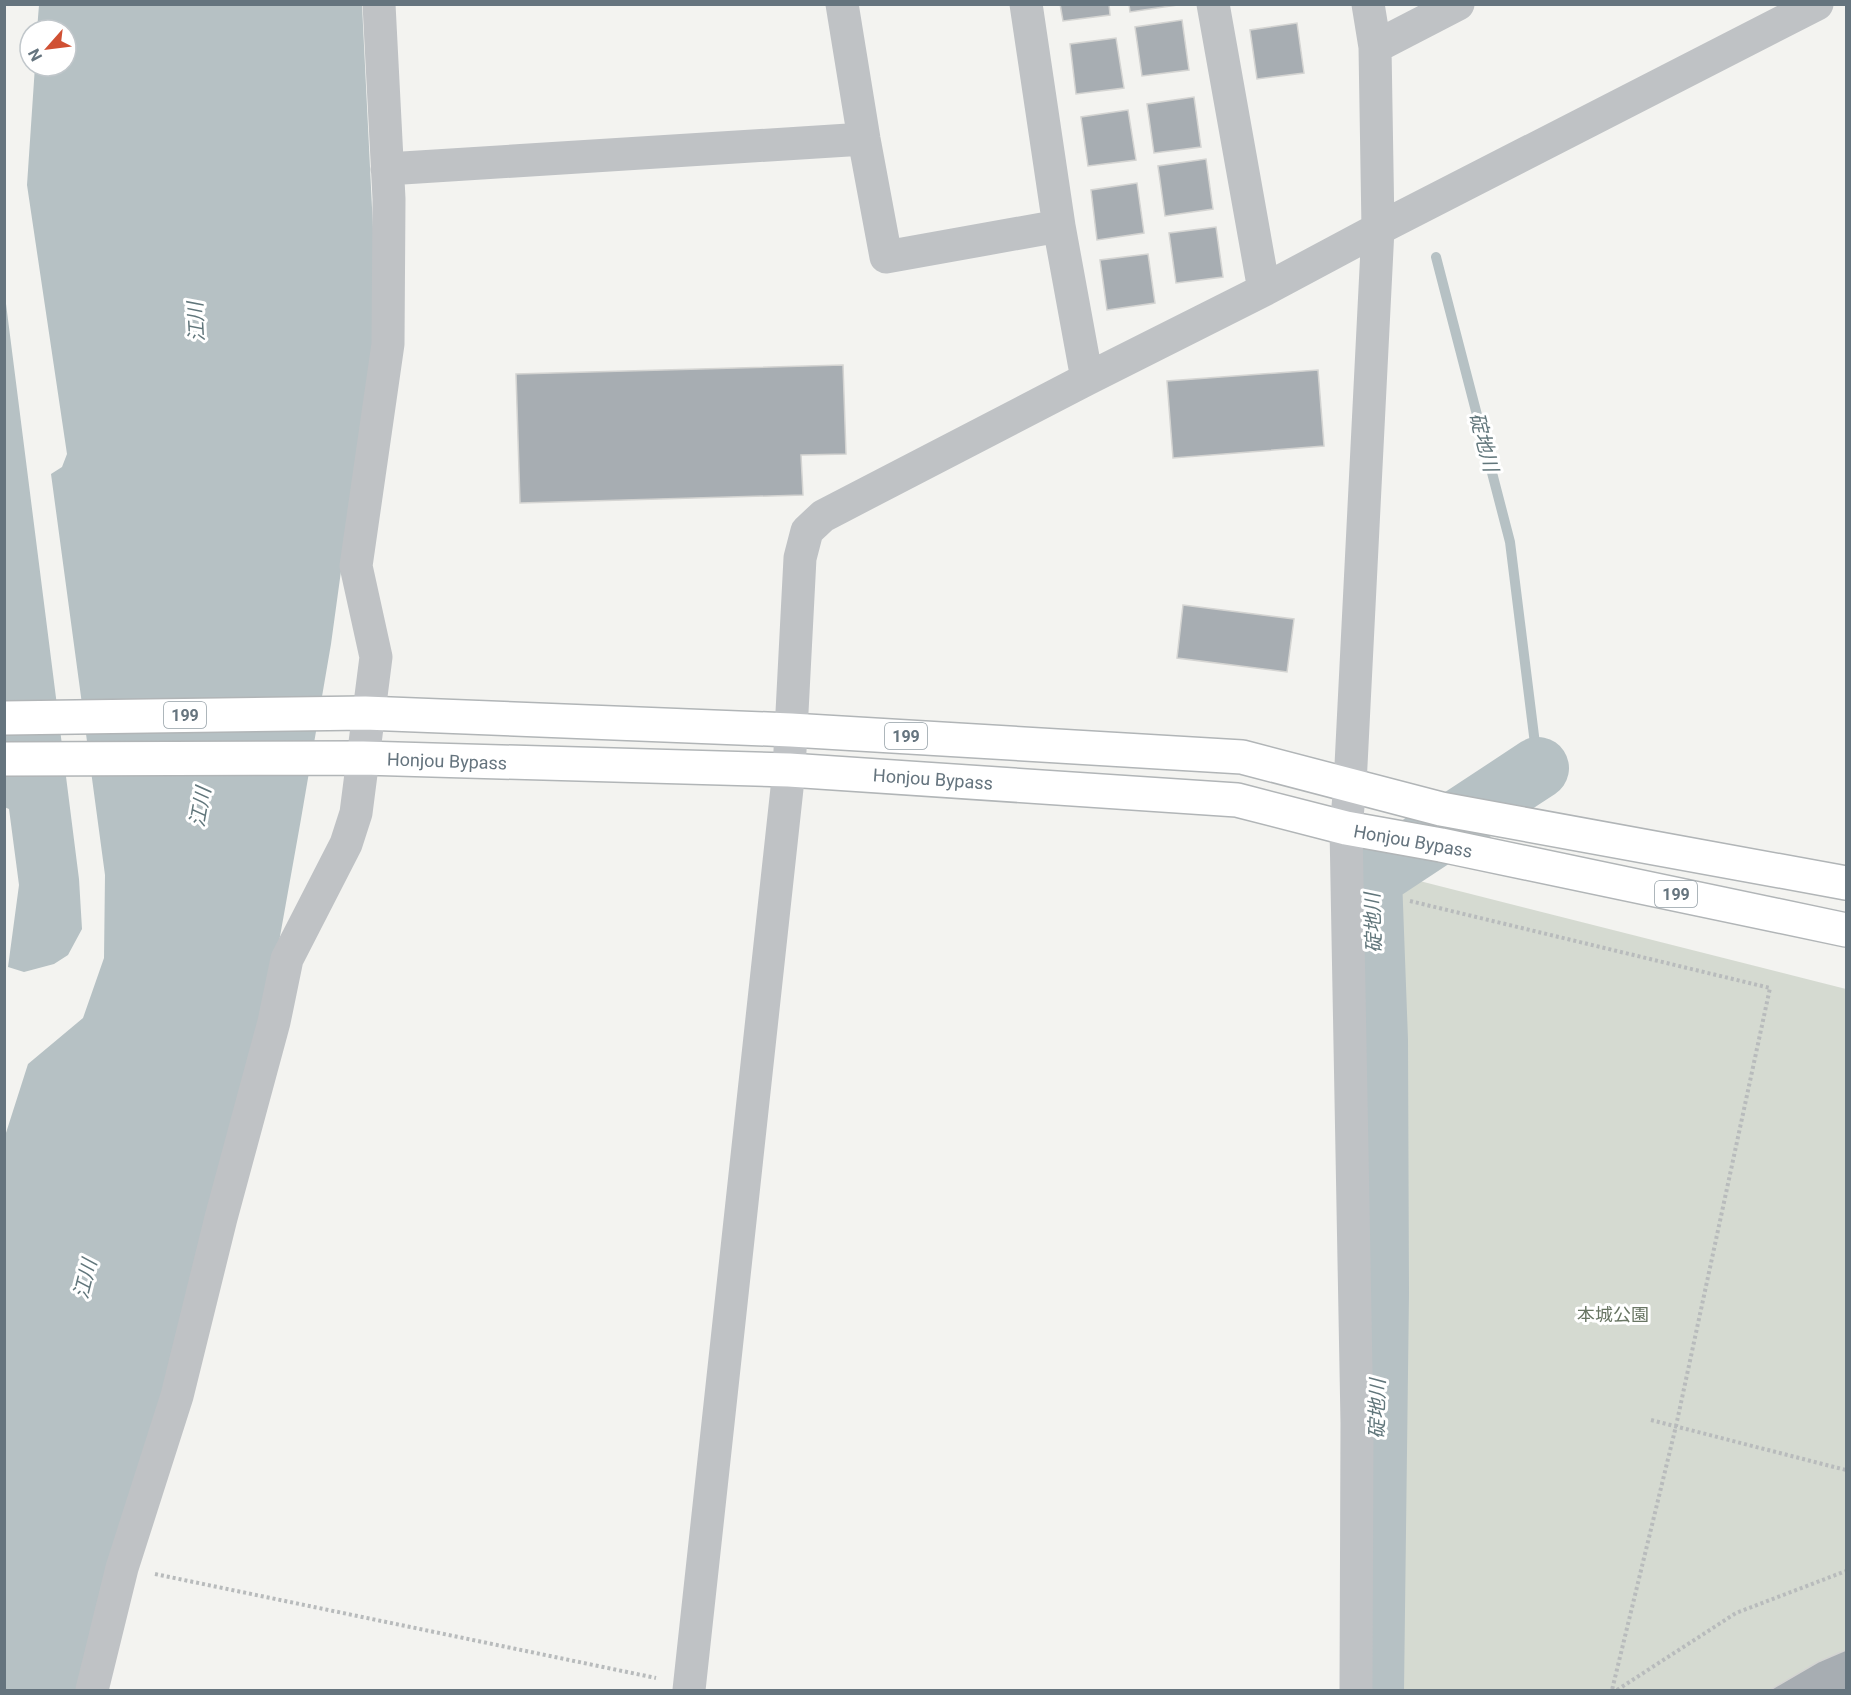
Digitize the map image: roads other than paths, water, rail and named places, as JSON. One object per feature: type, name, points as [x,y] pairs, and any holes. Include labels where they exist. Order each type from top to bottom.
[{"type":"highway","name":"Honjou Bypass","points":[[4,718],[367,713],[791,729],[1242,757],[1441,809],[1846,883]]},
{"type":"highway","name":"Honjou Bypass","points":[[4,759],[363,759],[789,770],[1236,800],[1346,828],[1505,858],[1846,930]]},
{"type":"street","points":[[842,4],[886,257],[1059,226]]},
{"type":"street","points":[[1026,4],[1059,226],[1087,379]]},
{"type":"street","points":[[1213,4],[1264,290]]},
{"type":"street","points":[[1356,1690],[1357,1423],[1346,828],[1378,229],[1375,47],[1368,4]]},
{"type":"street","points":[[1375,47],[1458,4]]},
{"type":"street","points":[[689,1688],[789,770],[800,558],[807,531],[823,516],[1818,4]]},
{"type":"street","points":[[92,1690],[122,1568],[177,1396],[221,1218],[274,1022],[287,959],[346,844],[356,813],[367,713],[376,657],[356,566],[388,344],[384,5]]},
{"type":"street","points":[[387,169],[864,139]]},
{"type":"water","name":"江川","points":[[39,5],[362,5],[377,309],[331,644],[279,942],[167,1379],[77,1690],[5,1690],[5,1136],[28,1064],[83,1018],[104,958],[105,875],[51,474],[62,467],[67,454],[27,185],[34,78],[78,78],[78,18],[38,18]]},
{"type":"water","points":[[4,288],[79,879],[82,929],[68,955],[54,964],[24,972],[8,967],[19,885],[9,809],[4,807]]},
{"type":"waterway","name":"碇地川","points":[[1436,257],[1510,542],[1538,768]]},
{"type":"waterway","name":"碇地川","points":[[1373,1690],[1378,1293],[1377,1040],[1371,878],[1538,768]]},
{"type":"park label","name":"本城公園","points":[[1613,1314]]}]
